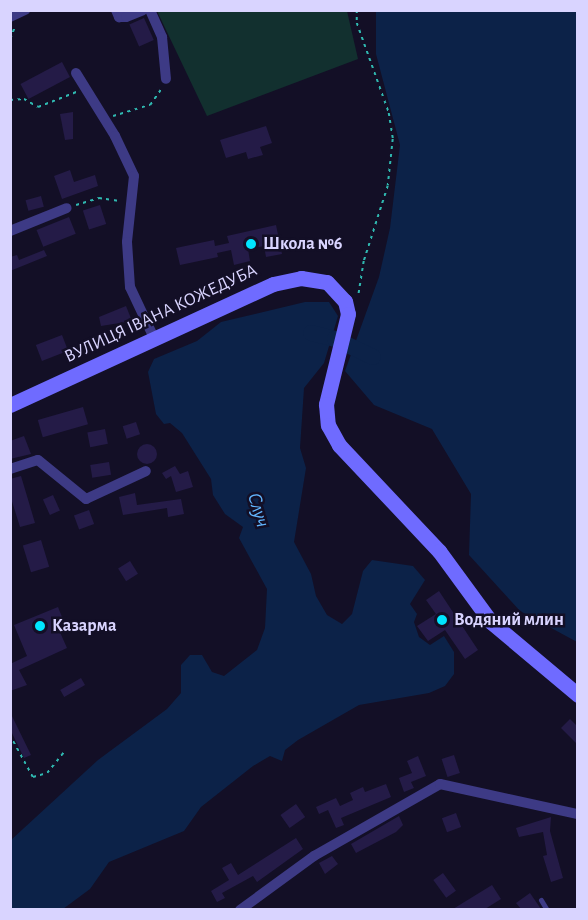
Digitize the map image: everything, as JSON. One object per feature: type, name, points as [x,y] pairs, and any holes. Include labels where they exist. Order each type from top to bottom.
[{"type":"main road","name":"ВУЛИЦЯ ІВАНА КОЖЕДУБА","points":[[10,405],[273,284],[301,278],[327,282],[342,295],[348,314]]},
{"type":"main road","points":[[348,314],[326,404],[328,425],[339,445],[439,551],[491,622],[578,695]]},
{"type":"street","points":[[11,17],[26,10]]},
{"type":"street","points":[[116,10],[119,17],[126,17],[143,10]]},
{"type":"street","points":[[150,10],[162,37],[166,79]]},
{"type":"street","points":[[76,74],[104,118],[134,176],[127,242],[130,288],[154,338]]},
{"type":"street","points":[[10,231],[67,208]]},
{"type":"street","points":[[10,469],[38,460],[86,499],[146,471]]},
{"type":"street","points":[[240,909],[314,856],[440,784],[578,814]]},
{"type":"lane","points":[[541,900],[547,909]]},
{"type":"path","points":[[348,314],[361,293],[364,261],[388,186],[393,139],[388,113],[357,23],[357,10]]},
{"type":"path","points":[[10,39],[15,26],[11,17]]},
{"type":"path","points":[[104,118],[150,105],[166,79]]},
{"type":"path","points":[[10,100],[24,99],[38,107],[86,89]]},
{"type":"path","points":[[67,208],[109,197],[132,205]]},
{"type":"path","points":[[10,735],[33,777],[47,773],[63,753]]},
{"type":"green space","points":[[157,11],[347,11],[358,59],[207,116]]},
{"type":"water","points":[[376,11],[577,11],[577,642],[520,611],[469,555],[471,494],[432,429],[374,405],[345,371],[379,277],[390,228],[400,145],[376,54]]},
{"type":"water","points":[[305,302],[329,302],[338,316],[324,363],[304,388],[300,448],[306,468],[294,542],[311,574],[316,596],[327,615],[342,624],[352,614],[363,571],[372,560],[413,566],[425,580],[410,604],[417,614],[414,622],[419,637],[430,645],[444,636],[454,652],[454,674],[445,686],[429,693],[359,705],[298,740],[285,750],[282,761],[270,756],[253,766],[201,807],[184,831],[109,862],[90,889],[63,909],[11,909],[11,840],[98,760],[167,709],[181,693],[181,665],[190,655],[202,655],[212,672],[224,676],[257,650],[265,628],[267,589],[239,538],[243,527],[225,514],[213,495],[211,479],[182,433],[170,423],[164,424],[156,414],[148,372],[154,359],[197,341],[221,322]]},
{"type":"building","points":[[144,18],[154,40],[139,46],[129,25]]},
{"type":"building","points":[[62,62],[70,77],[28,99],[21,84]]},
{"type":"building","points":[[73,112],[73,139],[65,140],[60,114]]},
{"type":"building","points":[[266,126],[272,143],[260,147],[263,155],[248,159],[246,152],[226,158],[220,140]]},
{"type":"building","points":[[70,170],[74,182],[95,175],[98,186],[62,199],[54,176]]},
{"type":"building","points":[[41,196],[44,207],[28,211],[26,200]]},
{"type":"building","points":[[100,205],[106,224],[89,230],[83,211]]},
{"type":"building","points":[[69,217],[76,234],[43,247],[37,230]]},
{"type":"building","name":"Школа №6","points":[[276,225],[282,254],[266,257],[264,246],[248,249],[250,261],[234,265],[231,250],[217,253],[218,257],[180,265],[176,248],[214,240],[215,246],[229,243],[227,236]]},
{"type":"building","points":[[44,250],[47,256],[10,271],[10,257],[17,255],[19,260]]},
{"type":"building","points":[[126,306],[132,321],[101,326],[99,317]]},
{"type":"building","points":[[62,335],[68,351],[42,361],[36,345]]},
{"type":"building","points":[[83,407],[88,424],[43,437],[38,420]]},
{"type":"building","points":[[136,422],[140,434],[127,439],[123,426]]},
{"type":"building","points":[[105,429],[108,444],[90,447],[87,432]]},
{"type":"building","points":[[24,436],[31,454],[10,459],[10,441]]},
{"type":"building","points":[[147,444],[154,447],[157,454],[154,461],[147,464],[140,461],[137,454],[140,447]]},
{"type":"building","points":[[109,462],[111,475],[92,478],[90,465]]},
{"type":"building","points":[[175,466],[180,474],[188,471],[193,487],[176,492],[171,476],[166,479],[162,473]]},
{"type":"building","points":[[21,476],[35,523],[20,527],[10,495],[10,479]]},
{"type":"building","points":[[135,493],[137,505],[181,499],[184,514],[168,517],[167,508],[123,515],[119,497]]},
{"type":"building","points":[[53,495],[60,511],[50,515],[43,499]]},
{"type":"building","points":[[89,510],[94,524],[79,530],[74,515]]},
{"type":"building","points":[[41,540],[49,567],[31,572],[23,546]]},
{"type":"building","points":[[130,561],[138,574],[126,581],[118,568]]},
{"type":"building","name":"Водяний млин","points":[[439,591],[478,650],[465,659],[445,630],[428,641],[417,626],[436,614],[426,600]]},
{"type":"building","points":[[58,607],[66,627],[59,630],[67,648],[19,670],[27,685],[10,691],[10,664],[27,656],[14,625]]},
{"type":"building","points":[[81,678],[85,685],[64,697],[60,690]]},
{"type":"building","points":[[10,712],[31,755],[24,758],[10,729]]},
{"type":"building","points":[[570,719],[578,727],[578,745],[561,728]]},
{"type":"building","points":[[454,755],[460,773],[448,777],[442,759]]},
{"type":"building","points":[[418,756],[426,776],[411,782],[414,788],[404,792],[399,778],[412,773],[407,761]]},
{"type":"building","points":[[386,784],[391,797],[341,818],[344,825],[336,828],[328,810],[319,814],[316,807],[336,798],[340,806],[353,800],[350,793],[363,787],[365,792]]},
{"type":"building","points":[[296,804],[305,817],[290,828],[280,815]]},
{"type":"building","points":[[456,813],[461,827],[447,832],[442,818]]},
{"type":"building","points":[[399,816],[403,825],[396,832],[356,853],[351,844]]},
{"type":"building","points":[[551,817],[550,831],[563,878],[551,882],[543,856],[547,855],[543,832],[519,837],[516,828]]},
{"type":"building","points":[[296,838],[303,849],[257,882],[253,876],[222,893],[225,898],[217,902],[211,891],[229,880],[222,868],[231,863],[238,875]]},
{"type":"building","points":[[332,856],[338,864],[325,874],[319,863]]},
{"type":"building","points":[[443,873],[456,891],[446,898],[433,880]]},
{"type":"building","points":[[492,885],[501,899],[485,909],[453,909]]},
{"type":"building","points":[[530,893],[541,909],[521,909],[516,903]]},
{"type":"waterway","name":"Случ","points":[[311,333],[335,339],[373,357]]},
{"type":"place","name":"Школа №6","points":[[251,244]]},
{"type":"place","name":"Водяний млин","points":[[442,620]]},
{"type":"place","name":"Казарма","points":[[40,626]]}]
